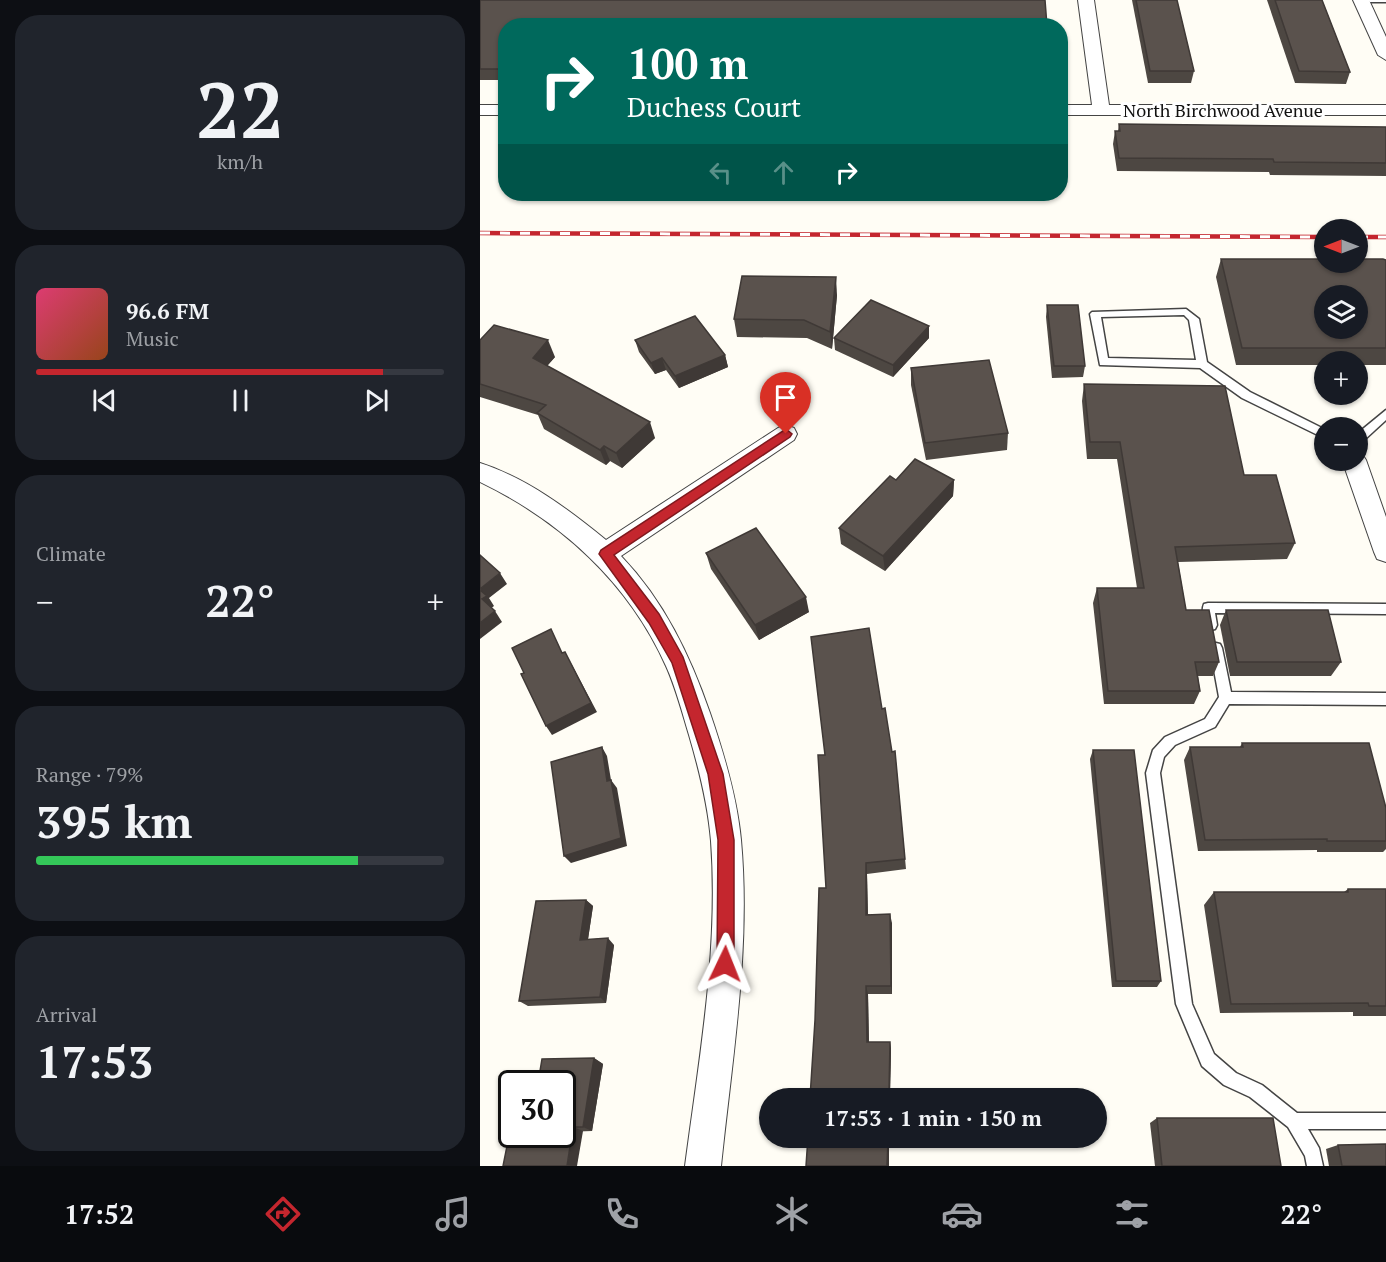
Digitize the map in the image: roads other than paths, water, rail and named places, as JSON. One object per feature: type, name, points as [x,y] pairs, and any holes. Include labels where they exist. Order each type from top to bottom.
[{"type":"street","points":[[1086,0],[1101,110]]},
{"type":"street","points":[[1361,0],[1386,55]]},
{"type":"street","points":[[480,110],[498,110]]},
{"type":"street","name":"North Birchwood Avenue","points":[[1068,110],[1386,110]]},
{"type":"street","points":[[605,554],[786,434]]},
{"type":"street","points":[[1358,471],[1386,552]]},
{"type":"street","points":[[480,472],[552,511],[605,554],[631,584],[654,618],[678,662],[716,774],[726,840],[726,943],[703,1166]]},
{"type":"lane","points":[[1370,0],[1386,0]]},
{"type":"lane","points":[[1202,364],[1194,319],[1186,312],[1099,313],[1095,315],[1104,362],[1202,364],[1246,395],[1314,429]]},
{"type":"lane","points":[[1368,430],[1386,414]]},
{"type":"lane","points":[[1315,1166],[1313,1154],[1294,1121],[1256,1091],[1230,1080],[1208,1060],[1184,1004],[1153,773],[1158,754],[1170,741],[1210,723],[1226,698],[1208,608],[1386,609]]},
{"type":"lane","points":[[1226,698],[1386,699]]},
{"type":"lane","points":[[1294,1121],[1386,1121]]},
{"type":"railway","points":[[480,233],[1314,237]]},
{"type":"railway","points":[[1368,237],[1386,237]]}]
